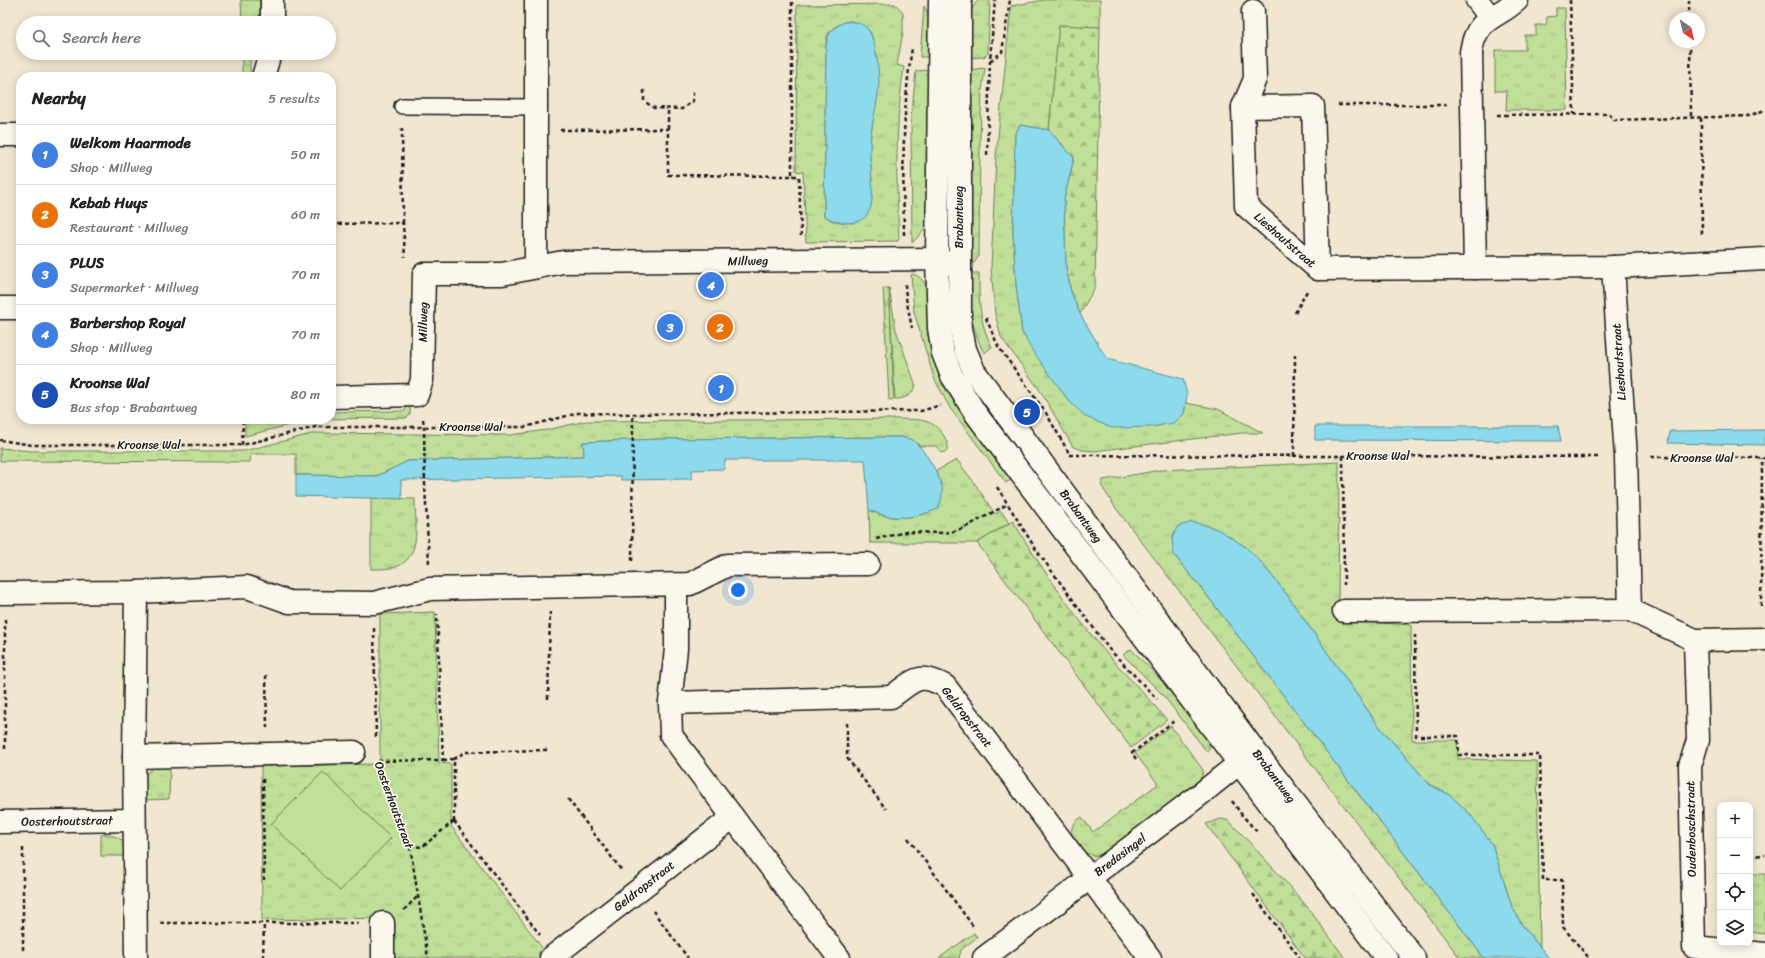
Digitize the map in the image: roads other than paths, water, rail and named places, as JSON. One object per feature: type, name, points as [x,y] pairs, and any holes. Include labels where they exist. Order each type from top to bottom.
[{"type":"street","points":[[272,0],[272,16]]},
{"type":"street","points":[[536,0],[536,268]]},
{"type":"street","name":"Brabantweg","points":[[940,0],[937,259],[939,328],[943,353],[952,376],[963,395],[1025,480],[1247,757],[1414,958]]},
{"type":"street","name":"Brabantweg","points":[[960,0],[959,267],[960,323],[964,349],[974,371],[1046,468],[1386,958]]},
{"type":"street","points":[[1477,0],[1490,17]]},
{"type":"street","points":[[1476,268],[1471,52],[1473,41],[1482,24],[1490,17],[1501,12],[1517,0]]},
{"type":"street","name":"Lieshoutstraat","points":[[1253,11],[1256,79],[1243,107],[1246,206],[1318,269],[1612,267],[1765,259]]},
{"type":"street","points":[[264,72],[268,60]]},
{"type":"street","points":[[1243,107],[1313,106],[1318,269]]},
{"type":"street","points":[[0,135],[16,135]]},
{"type":"street","name":"Millweg","points":[[336,396],[417,395],[422,380],[424,274],[502,274],[563,262],[937,259],[959,267]]},
{"type":"street","name":"Lieshoutstraat","points":[[1612,267],[1626,457],[1630,610]]},
{"type":"street","points":[[0,308],[16,308]]},
{"type":"street","points":[[3,593],[136,592],[247,587],[289,602],[374,603],[430,589],[690,584],[728,565],[868,564]]},
{"type":"street","points":[[676,585],[676,649],[670,703],[670,735],[839,958]]},
{"type":"street","points":[[136,592],[134,757],[136,958]]},
{"type":"street","points":[[1344,611],[1630,610],[1695,640],[1765,639]]},
{"type":"street","name":"Oudenboschstraat","points":[[1695,640],[1698,740],[1690,766],[1694,947],[1765,954]]},
{"type":"street","name":"Geldropstraat","points":[[670,703],[891,697],[917,678],[932,679],[945,686],[1150,958]]},
{"type":"street","points":[[134,757],[354,752]]},
{"type":"street","name":"Bredasingel","points":[[984,958],[1202,794],[1247,757]]},
{"type":"street","name":"Geldropstraat","points":[[553,956],[733,818]]},
{"type":"street","name":"Oosterhoutstraat","points":[[0,822],[134,820]]},
{"type":"street","points":[[383,923],[383,958]]},
{"type":"lane","points":[[402,106],[535,107]]},
{"type":"water","points":[[844,22],[859,23],[867,28],[873,39],[878,63],[879,78],[870,140],[872,203],[870,211],[866,216],[857,222],[851,223],[840,222],[824,216],[826,46],[831,31]]},
{"type":"water","points":[[1020,125],[1049,130],[1074,158],[1064,199],[1066,267],[1071,292],[1080,314],[1107,359],[1183,379],[1187,395],[1184,414],[1174,423],[1151,427],[1112,428],[1086,417],[1069,401],[1032,350],[1022,332],[1016,285],[1013,233],[1015,134]]},
{"type":"water","points":[[1315,426],[1558,426],[1561,441],[1315,440]]},
{"type":"water","points":[[1765,430],[1765,445],[1668,443],[1670,431]]},
{"type":"water","points":[[899,437],[914,441],[927,456],[935,469],[942,487],[942,498],[938,509],[912,517],[887,516],[869,510],[865,460],[725,460],[724,469],[692,470],[692,479],[621,480],[621,476],[401,480],[402,499],[296,496],[296,475],[377,476],[408,461],[584,456],[583,442],[659,439]]},
{"type":"water","points":[[1192,522],[1219,530],[1246,547],[1260,561],[1285,592],[1378,725],[1430,785],[1450,795],[1470,814],[1492,844],[1511,904],[1522,925],[1549,958],[1484,958],[1199,585],[1174,555],[1172,539],[1177,527]]},
{"type":"place","name":"Barbershop Royal","points":[[711,285]]},
{"type":"place","name":"PLUS","points":[[670,327]]},
{"type":"place","name":"Kebab Huys","points":[[720,327]]},
{"type":"place","name":"Welkom Haarmode","points":[[721,388]]},
{"type":"place","name":"Kroonse Wal","points":[[1027,412]]}]
